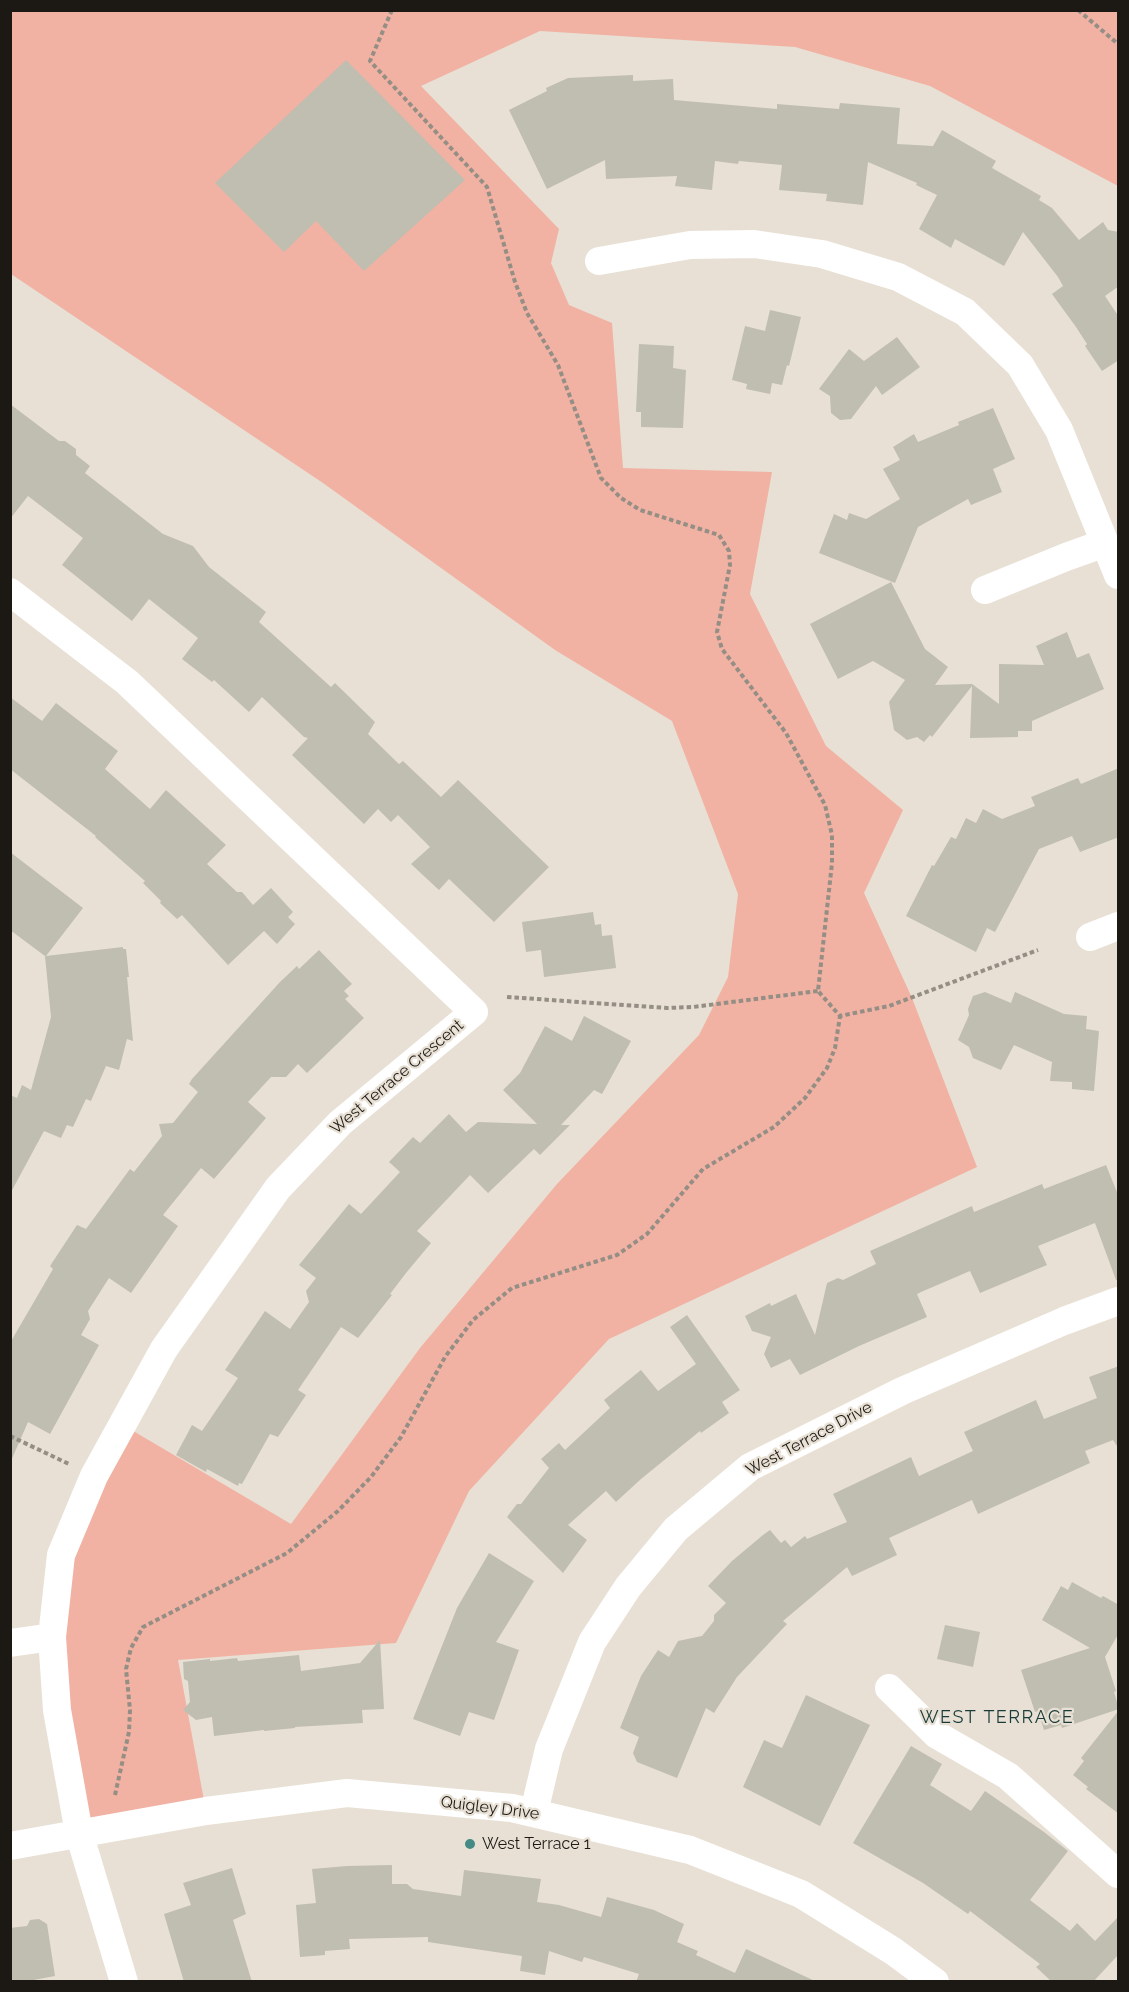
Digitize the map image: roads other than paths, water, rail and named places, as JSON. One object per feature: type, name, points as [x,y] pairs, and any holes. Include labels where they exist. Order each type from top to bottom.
[{"type":"street","points":[[599,261],[690,245],[754,244],[822,254],[898,277],[965,312],[1020,365],[1059,430],[1119,575]]},
{"type":"street","points":[[985,590],[1105,543]]},
{"type":"street","name":"West Terrace Crescent","points":[[10,592],[127,682],[474,1012],[340,1123],[278,1188],[164,1349],[94,1476],[61,1555],[52,1637],[57,1710],[80,1833],[124,1982]]},
{"type":"street","points":[[1090,938],[1119,926]]},
{"type":"street","name":"West Terrace Drive","points":[[534,1812],[549,1749],[592,1642],[628,1587],[676,1529],[750,1467],[902,1391],[1119,1301]]},
{"type":"street","points":[[10,1644],[52,1637]]},
{"type":"street","points":[[889,1688],[937,1735],[1008,1776],[1119,1874]]},
{"type":"street","name":"Quigley Drive","points":[[10,1846],[206,1811],[347,1793],[512,1808],[690,1850],[801,1894],[893,1951],[935,1982]]},
{"type":"place","name":"West Terrace 1","points":[[470,1844]]},
{"type":"district","name":"WEST TERRACE","points":[[997,1718]]}]
